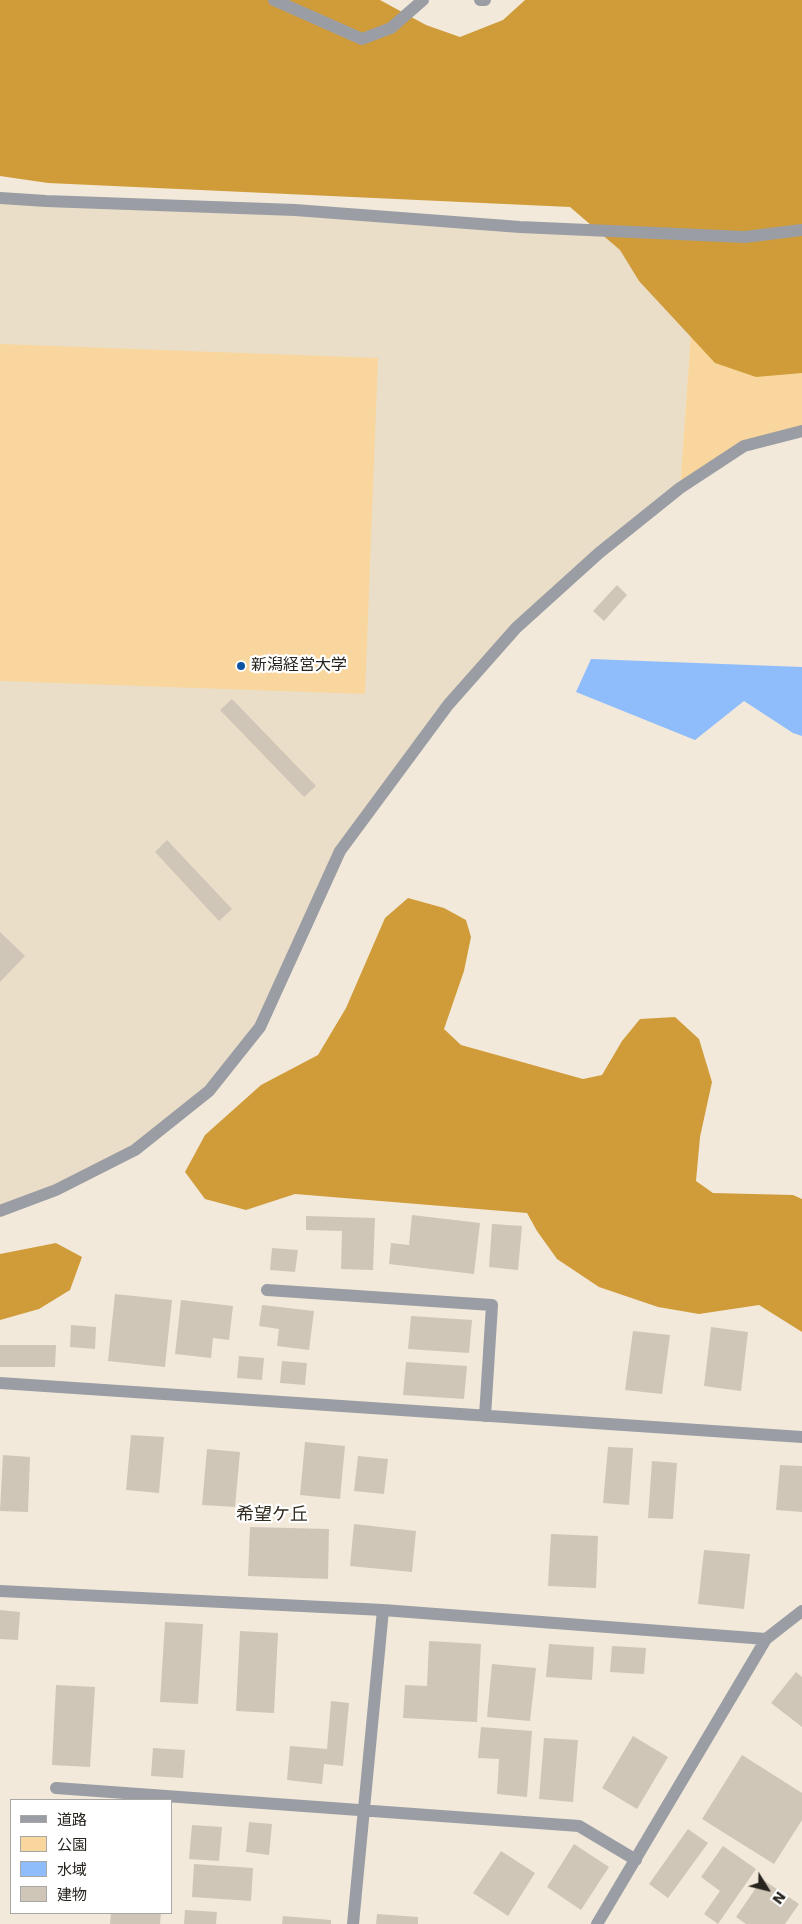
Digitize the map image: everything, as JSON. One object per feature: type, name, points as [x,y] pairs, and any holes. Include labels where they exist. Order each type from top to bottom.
[{"type":"street","points":[[274,0],[362,39],[391,28],[423,0]]},
{"type":"street","points":[[480,0],[485,0]]},
{"type":"street","points":[[0,198],[294,210],[520,227],[736,236],[802,230]]},
{"type":"street","points":[[0,1211],[56,1190],[135,1150],[209,1090],[260,1027],[340,851],[448,705],[516,628],[599,553],[680,488],[744,446],[802,431]]},
{"type":"street","points":[[267,1290],[492,1305],[485,1416]]},
{"type":"street","points":[[0,1383],[802,1437]]},
{"type":"street","points":[[0,1591],[383,1610],[766,1639]]},
{"type":"street","points":[[353,1924],[383,1610]]},
{"type":"street","points":[[598,1924],[766,1639],[802,1611]]},
{"type":"street","points":[[56,1788],[364,1812],[579,1826],[636,1860]]},
{"type":"shaded area","points":[[0,0],[380,0],[426,25],[460,37],[503,20],[525,0],[802,0],[802,373],[756,377],[715,363],[639,281],[620,250],[570,207],[48,183],[0,176]]},
{"type":"shaded area","name":"新潟経営大学","points":[[0,198],[698,234],[680,488],[516,628],[340,851],[260,1027],[209,1091],[135,1150],[0,1211]]},
{"type":"shaded area","points":[[408,898],[444,908],[466,920],[471,937],[464,971],[444,1029],[461,1045],[583,1079],[602,1075],[622,1041],[640,1019],[675,1017],[699,1039],[712,1082],[700,1137],[696,1181],[713,1193],[793,1195],[802,1199],[802,1332],[759,1305],[699,1314],[658,1307],[599,1287],[557,1259],[527,1213],[295,1194],[246,1210],[205,1199],[185,1172],[205,1135],[261,1085],[318,1055],[346,1008],[385,918]]},
{"type":"shaded area","points":[[56,1243],[82,1257],[70,1290],[39,1309],[0,1320],[0,1254]]},
{"type":"green space","points":[[802,230],[802,431],[744,447],[680,488],[698,234]]},
{"type":"green space","points":[[0,344],[378,358],[365,694],[0,681]]},
{"type":"water","points":[[591,659],[802,667],[802,736],[793,733],[744,701],[695,740],[576,692]]},
{"type":"building","points":[[617,585],[627,595],[604,621],[593,611]]},
{"type":"building","points":[[232,699],[316,786],[304,797],[220,710]]},
{"type":"building","points":[[167,840],[232,909],[219,921],[155,852]]},
{"type":"building","points":[[0,932],[25,956],[0,982]]},
{"type":"building","points":[[412,1215],[480,1223],[474,1274],[389,1264],[391,1243],[409,1245]]},
{"type":"building","points":[[306,1216],[375,1218],[373,1270],[341,1269],[342,1231],[306,1230]]},
{"type":"building","points":[[492,1224],[522,1226],[518,1270],[489,1267]]},
{"type":"building","points":[[272,1248],[298,1250],[295,1272],[270,1270]]},
{"type":"building","points":[[115,1294],[172,1300],[165,1367],[108,1361]]},
{"type":"building","points":[[181,1300],[233,1306],[229,1340],[213,1338],[211,1358],[175,1354]]},
{"type":"building","points":[[262,1305],[314,1311],[309,1350],[277,1346],[279,1329],[259,1326]]},
{"type":"building","points":[[411,1316],[472,1320],[469,1353],[408,1349]]},
{"type":"building","points":[[71,1325],[96,1327],[95,1349],[70,1347]]},
{"type":"building","points":[[711,1327],[748,1332],[741,1391],[704,1386]]},
{"type":"building","points":[[633,1331],[670,1335],[662,1394],[625,1390]]},
{"type":"building","points":[[0,1345],[56,1345],[55,1367],[0,1367]]},
{"type":"building","points":[[239,1356],[264,1358],[262,1380],[237,1378]]},
{"type":"building","points":[[282,1361],[307,1363],[305,1385],[280,1383]]},
{"type":"building","points":[[406,1362],[467,1366],[464,1399],[403,1395]]},
{"type":"building","points":[[131,1435],[164,1437],[159,1493],[126,1490]]},
{"type":"building","points":[[305,1442],[345,1446],[340,1499],[300,1495]]},
{"type":"building","points":[[608,1447],[633,1448],[629,1505],[603,1503]]},
{"type":"building","points":[[207,1449],[240,1452],[235,1507],[202,1505]]},
{"type":"building","points":[[3,1455],[30,1457],[28,1512],[0,1511]]},
{"type":"building","points":[[358,1456],[388,1459],[384,1494],[354,1491]]},
{"type":"building","points":[[652,1461],[677,1463],[673,1519],[648,1518]]},
{"type":"building","points":[[780,1465],[802,1466],[802,1512],[776,1510]]},
{"type":"building","points":[[354,1524],[416,1531],[412,1572],[350,1566]]},
{"type":"building","points":[[250,1527],[329,1529],[328,1579],[248,1576]]},
{"type":"building","points":[[551,1534],[598,1536],[596,1588],[548,1586]]},
{"type":"building","points":[[704,1550],[750,1554],[744,1609],[698,1604]]},
{"type":"building","points":[[0,1610],[20,1612],[18,1640],[0,1639]]},
{"type":"building","points":[[165,1622],[203,1624],[198,1704],[160,1702]]},
{"type":"building","points":[[240,1631],[278,1633],[274,1713],[236,1711]]},
{"type":"building","points":[[429,1641],[481,1644],[477,1722],[403,1718],[405,1685],[427,1686]]},
{"type":"building","points":[[549,1644],[594,1647],[592,1680],[546,1677]]},
{"type":"building","points":[[612,1646],[646,1648],[644,1674],[610,1672]]},
{"type":"building","points":[[492,1664],[536,1668],[530,1721],[487,1717]]},
{"type":"building","points":[[796,1672],[802,1677],[802,1727],[771,1703]]},
{"type":"building","points":[[56,1685],[95,1687],[90,1767],[52,1765]]},
{"type":"building","points":[[331,1701],[349,1703],[343,1766],[324,1764],[322,1784],[287,1780],[290,1746],[327,1749]]},
{"type":"building","points":[[481,1727],[532,1731],[527,1797],[497,1794],[499,1759],[478,1758]]},
{"type":"building","points":[[633,1736],[668,1757],[637,1809],[602,1788]]},
{"type":"building","points":[[544,1738],[578,1740],[573,1802],[539,1799]]},
{"type":"building","points":[[153,1748],[185,1750],[183,1778],[151,1776]]},
{"type":"building","points":[[742,1755],[802,1793],[802,1820],[774,1864],[702,1819]]},
{"type":"building","points":[[249,1822],[272,1824],[269,1855],[246,1852]]},
{"type":"building","points":[[192,1825],[222,1827],[219,1861],[189,1859]]},
{"type":"building","points":[[688,1829],[708,1843],[668,1898],[649,1884]]},
{"type":"building","points":[[574,1844],[609,1867],[581,1910],[547,1887]]},
{"type":"building","points":[[723,1846],[756,1869],[718,1924],[704,1914],[720,1891],[701,1877]]},
{"type":"building","points":[[501,1851],[535,1873],[508,1916],[473,1893]]},
{"type":"building","points":[[194,1864],[253,1868],[251,1901],[192,1897]]},
{"type":"building","points":[[762,1879],[799,1904],[785,1924],[746,1924],[736,1917]]},
{"type":"building","points":[[185,1910],[217,1912],[216,1924],[184,1924]]},
{"type":"building","points":[[111,1914],[161,1914],[160,1924],[110,1924]]},
{"type":"building","points":[[377,1914],[418,1917],[418,1924],[376,1924]]},
{"type":"building","points":[[283,1916],[331,1920],[331,1924],[282,1924]]},
{"type":"place","name":"新潟経営大学","points":[[241,666]]},
{"type":"district","name":"希望ケ丘","points":[[272,1515]]}]
